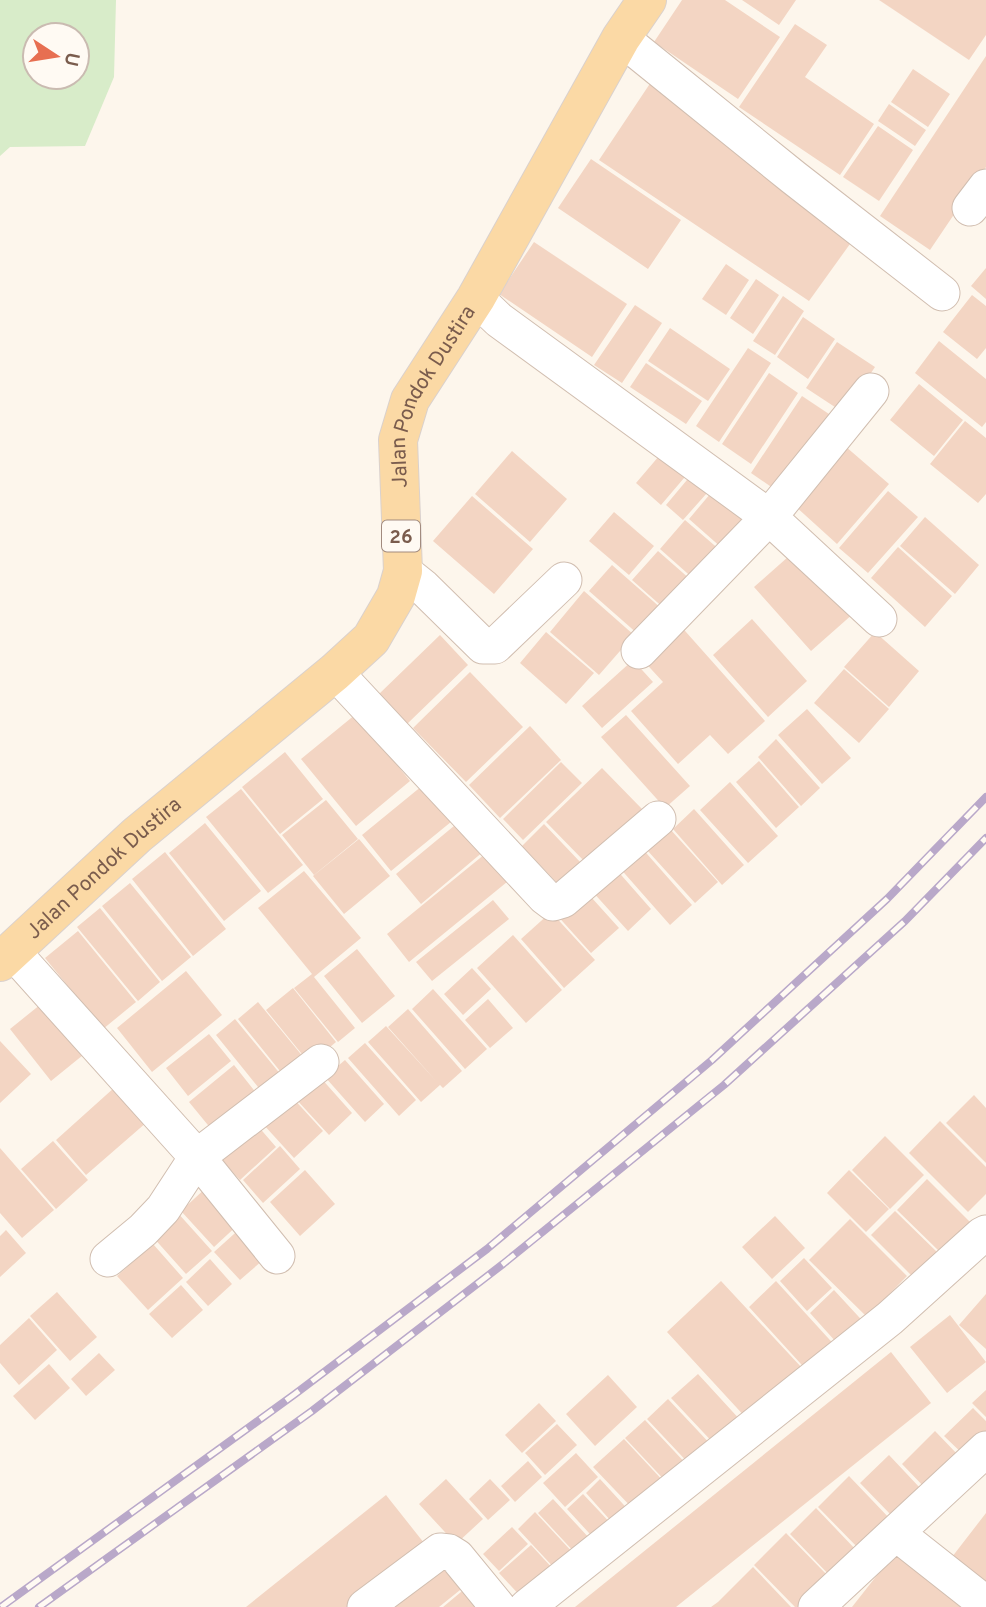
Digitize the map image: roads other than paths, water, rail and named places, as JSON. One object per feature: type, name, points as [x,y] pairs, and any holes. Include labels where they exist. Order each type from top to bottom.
[{"type":"main road","name":"Jalan Pondok Dustira","points":[[6,956],[137,835],[335,672],[371,639],[396,596],[403,571],[398,440],[410,400],[476,298],[621,38],[647,0]]},
{"type":"street","points":[[621,38],[942,293]]},
{"type":"street","points":[[476,298],[499,320],[769,517],[879,620]]},
{"type":"street","points":[[639,651],[769,517],[872,391]]},
{"type":"street","points":[[403,571],[483,646],[495,646],[564,580]]},
{"type":"street","points":[[335,672],[553,903],[563,900],[658,819]]},
{"type":"street","points":[[6,956],[197,1157],[277,1256]]},
{"type":"street","points":[[108,1259],[163,1209],[197,1157],[321,1062]]},
{"type":"street","points":[[527,1607],[890,1318],[986,1233]]},
{"type":"street","points":[[816,1607],[986,1449]]},
{"type":"street","points":[[896,1534],[986,1604]]},
{"type":"street","points":[[365,1607],[440,1551],[457,1557],[498,1607]]},
{"type":"railway","points":[[1,1607],[295,1394],[487,1249],[712,1060],[887,899],[986,797]]},
{"type":"railway","points":[[39,1607],[312,1411],[503,1264],[724,1085],[905,921],[986,838]]}]
